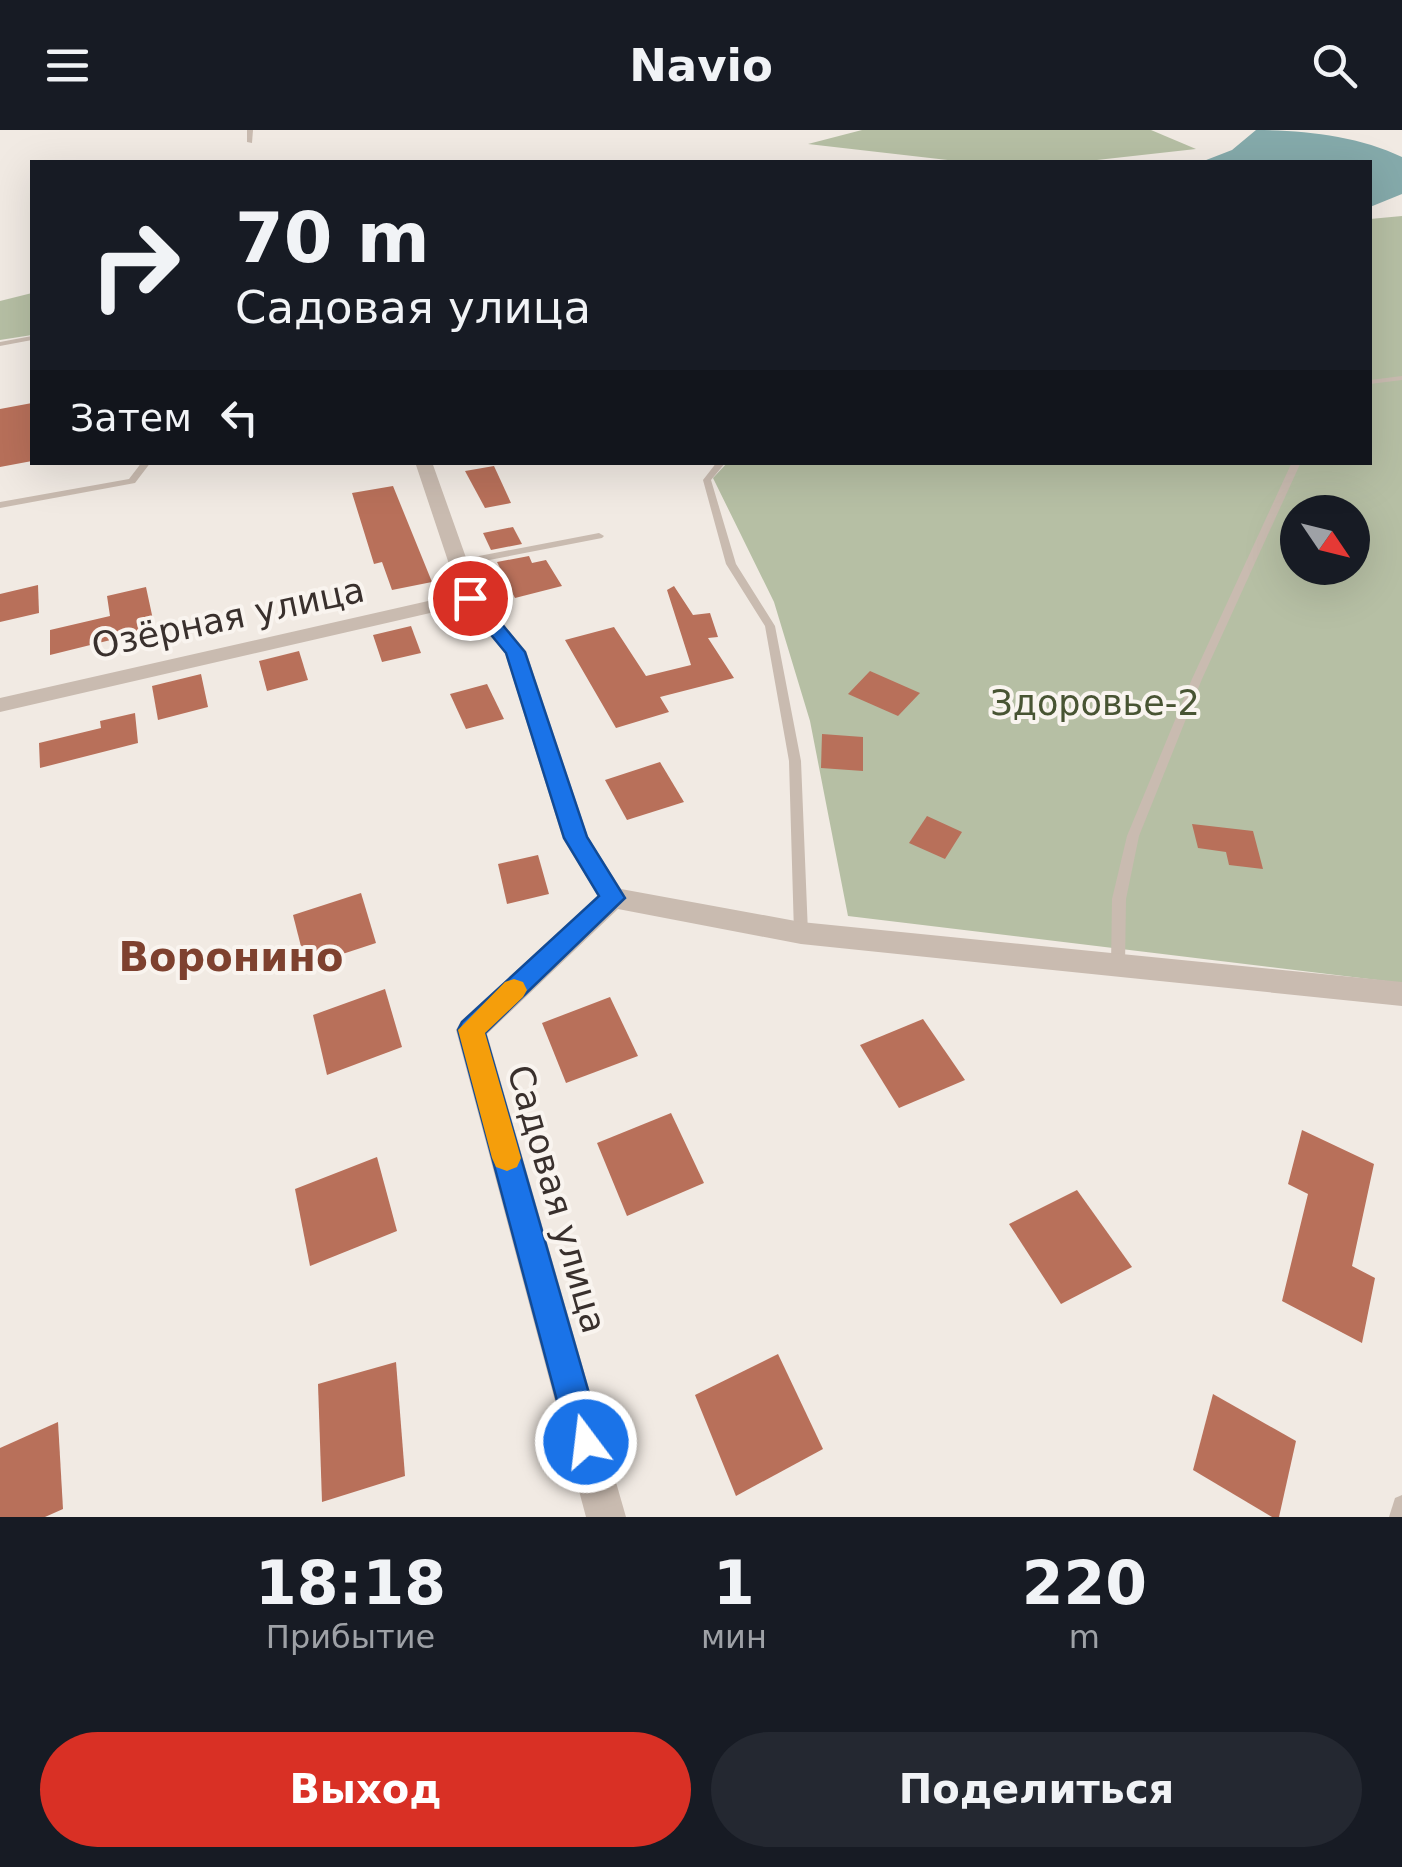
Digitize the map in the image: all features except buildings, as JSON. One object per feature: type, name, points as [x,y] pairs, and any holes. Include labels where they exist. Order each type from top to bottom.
[{"type":"street","points":[[424,465],[470,598],[515,652],[576,838],[613,898],[801,933],[1402,994]]},
{"type":"street","name":"Озёрная улица","points":[[0,705],[470,598]]},
{"type":"street","name":"Садовая улица","points":[[606,1517],[471,1030],[613,898]]},
{"type":"lane","points":[[250,130],[250,142]]},
{"type":"lane","points":[[0,344],[30,338]]},
{"type":"lane","points":[[1372,382],[1402,378]]},
{"type":"lane","points":[[0,505],[132,481],[145,465]]},
{"type":"lane","points":[[720,465],[707,480],[730,564],[770,626],[796,761],[801,933]]},
{"type":"lane","points":[[1118,966],[1118,899],[1133,836],[1197,679],[1297,465]]},
{"type":"lane","points":[[458,564],[599,536]]},
{"type":"lane","points":[[1399,1517],[1402,1505]]},
{"type":"green space","points":[[862,130],[1151,130],[1196,149],[1097,160],[948,160],[808,144]]},
{"type":"green space","name":"Здоровье-2","points":[[1402,216],[1402,983],[848,916],[810,721],[774,602],[713,478],[725,465],[1372,465],[1372,219]]},
{"type":"green space","points":[[30,294],[30,335],[0,340],[0,301]]},
{"type":"water","points":[[1256,130],[1293,131],[1368,144],[1402,157],[1402,194],[1372,206],[1372,160],[1206,160],[1232,150]]},
{"type":"slow traffic","points":[[507,1158],[471,1030],[514,990]]},
{"type":"district","name":"Воронино","points":[[231,957]]},
{"type":"route","points":[[470,598],[515,652],[576,838],[613,898],[471,1030],[586,1442]]}]
